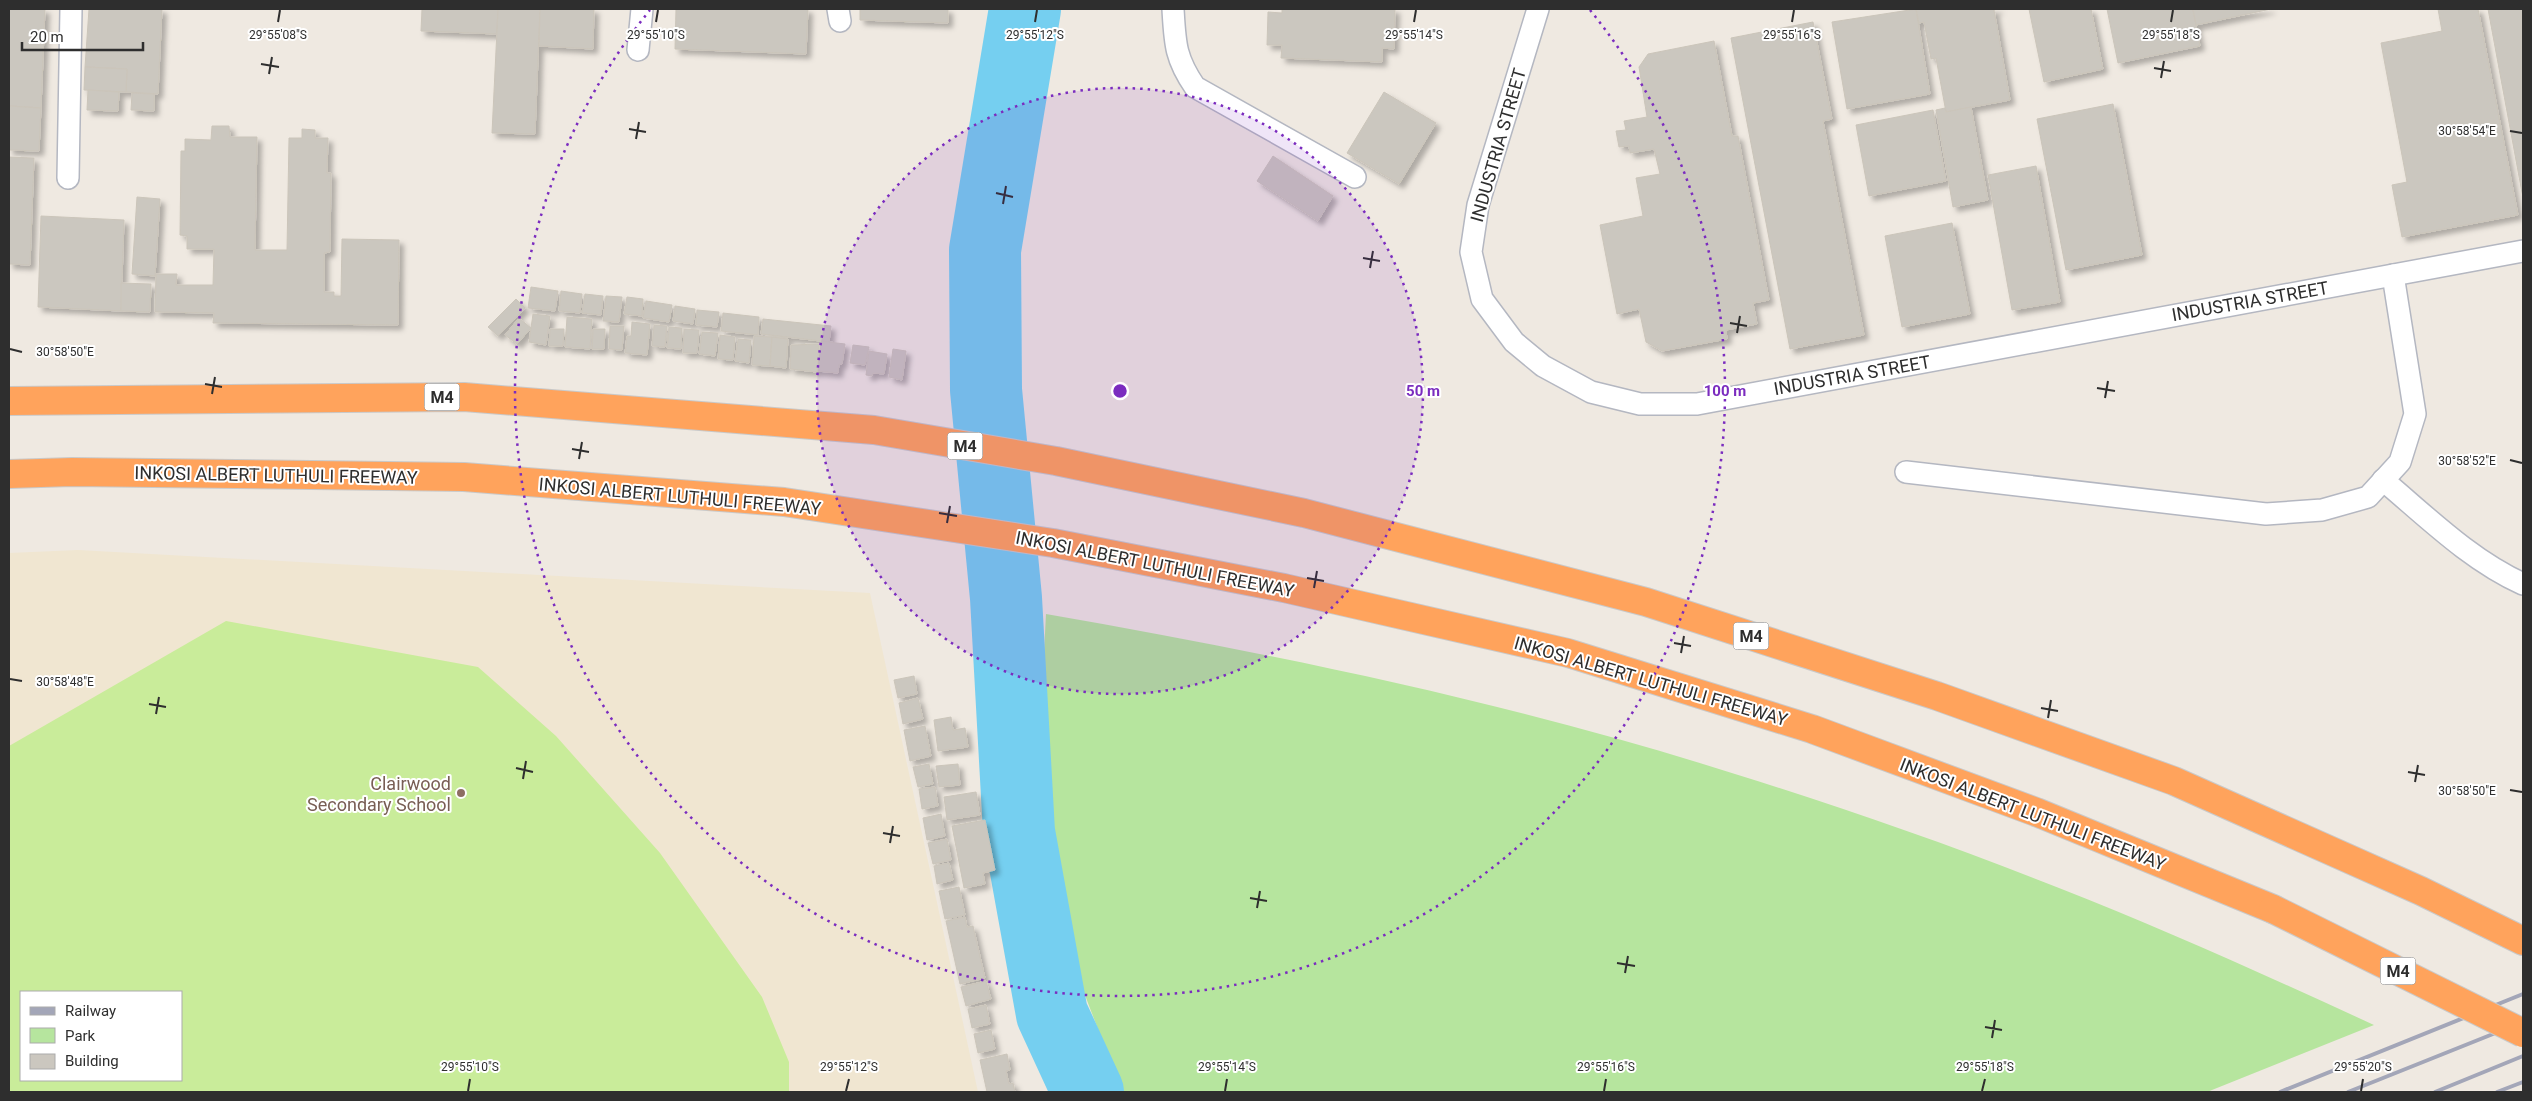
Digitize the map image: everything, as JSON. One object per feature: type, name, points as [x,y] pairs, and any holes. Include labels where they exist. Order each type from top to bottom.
[{"type":"highway","name":"M4","points":[[9,402],[464,397],[874,430],[1056,461],[1304,513],[1646,602],[1937,696],[2174,781],[2421,891],[2523,941]]},
{"type":"highway","name":"INKOSI ALBERT LUTHULI FREEWAY","points":[[9,474],[72,472],[464,477],[784,502],[865,516],[1053,543],[1284,588],[1568,653],[1812,729],[2036,812],[2273,909],[2523,1033]]},
{"type":"lane","points":[[68,178],[71,9]]},
{"type":"lane","points":[[638,50],[642,9]]},
{"type":"lane","points":[[1173,9],[1175,40],[1182,67],[1195,87],[1355,177]]},
{"type":"lane","name":"INDUSTRIA STREET","points":[[1538,9],[1478,205],[1471,252],[1482,299],[1514,342],[1543,366],[1591,392],[1640,404],[1697,404],[2523,251]]},
{"type":"lane","points":[[1906,472],[2266,514],[2322,510],[2368,497],[2400,462],[2415,414],[2393,275]]},
{"type":"lane","points":[[2383,480],[2459,544],[2501,574],[2523,584]]},
{"type":"shaded area","name":"Clairwood Secondary School","points":[[78,550],[870,593],[978,1092],[9,1092],[9,553]]},
{"type":"green space","points":[[1046,614],[1221,646],[1394,682],[1565,724],[1735,774],[1898,828],[2059,888],[2218,954],[2374,1025],[2207,1092],[1122,1092],[1075,969],[1046,844],[1040,730]]},
{"type":"green space","points":[[226,621],[478,667],[556,736],[660,853],[762,997],[789,1062],[789,1092],[9,1092],[9,746]]},
{"type":"building","points":[[9,9],[45,9],[41,108],[9,106]]},
{"type":"building","points":[[89,9],[162,9],[158,94],[126,92],[127,69],[85,67]]},
{"type":"building","points":[[422,9],[498,9],[497,34],[421,31]]},
{"type":"building","points":[[498,9],[540,9],[535,134],[492,133]]},
{"type":"building","points":[[540,9],[594,9],[593,49],[539,46]]},
{"type":"building","points":[[676,9],[808,9],[806,54],[675,49]]},
{"type":"building","points":[[860,9],[948,9],[948,23],[860,20]]},
{"type":"building","points":[[1282,9],[1395,9],[1394,49],[1382,48],[1382,62],[1281,58],[1282,45],[1267,45],[1268,12],[1282,13]]},
{"type":"building","points":[[1916,9],[1930,94],[1847,109],[1832,22]]},
{"type":"building","points":[[1916,9],[1999,9],[1994,10],[2010,100],[1946,112],[1936,58],[1931,59],[1924,22],[1919,23]]},
{"type":"building","points":[[2029,9],[2091,9],[2103,69],[2044,82]]},
{"type":"building","points":[[2107,9],[2193,9],[2200,46],[2118,63]]},
{"type":"building","points":[[2193,9],[2271,9],[2196,25]]},
{"type":"building","points":[[2438,9],[2478,9],[2518,215],[2402,237],[2392,185],[2407,182],[2381,43],[2442,31]]},
{"type":"building","points":[[2488,9],[2523,9],[2523,198]]},
{"type":"building","points":[[1813,22],[1832,119],[1823,121],[1864,335],[1790,349],[1731,38]]},
{"type":"building","points":[[1714,41],[1732,136],[1738,136],[1769,300],[1753,303],[1757,324],[1726,330],[1727,339],[1662,351],[1646,342],[1639,309],[1617,314],[1600,225],[1643,216],[1636,178],[1660,174],[1654,149],[1630,153],[1629,146],[1619,147],[1616,131],[1626,130],[1624,121],[1647,117],[1639,67],[1648,54]]},
{"type":"building","points":[[85,67],[127,69],[126,92],[84,90]]},
{"type":"building","points":[[88,90],[119,92],[118,111],[87,110]]},
{"type":"building","points":[[1384,92],[1436,123],[1399,184],[1347,153]]},
{"type":"building","points":[[132,93],[154,94],[154,111],[131,110]]},
{"type":"building","points":[[2113,104],[2142,255],[2066,270],[2037,119]]},
{"type":"building","points":[[9,106],[41,108],[39,151],[9,150]]},
{"type":"building","points":[[1971,107],[1988,200],[1953,207],[1936,110],[1945,108],[1946,112]]},
{"type":"building","points":[[1933,110],[1946,181],[1869,196],[1856,125]]},
{"type":"building","points":[[212,126],[229,126],[230,137],[257,137],[255,250],[287,250],[289,138],[302,138],[302,129],[315,130],[315,138],[328,138],[327,173],[331,173],[330,252],[324,253],[324,292],[334,292],[334,296],[341,296],[342,239],[399,240],[398,325],[213,323],[214,313],[155,312],[156,274],[177,274],[176,285],[213,285],[214,249],[187,249],[187,236],[180,235],[181,151],[185,151],[185,139],[211,140]]},
{"type":"building","points":[[1273,156],[1333,196],[1318,221],[1257,181]]},
{"type":"building","points":[[9,157],[34,158],[30,265],[9,264]]},
{"type":"building","points":[[2036,166],[2060,302],[2012,310],[1988,175]]},
{"type":"building","points":[[137,197],[160,199],[155,276],[132,274]]},
{"type":"building","points":[[41,216],[124,220],[121,311],[38,307]]},
{"type":"building","points":[[1952,223],[1970,314],[1902,327],[1885,236]]},
{"type":"building","points":[[121,283],[151,284],[150,312],[121,311]]},
{"type":"building","points":[[531,287],[558,291],[555,311],[528,308]]},
{"type":"building","points":[[561,291],[582,294],[580,313],[559,311]]},
{"type":"building","points":[[585,294],[603,296],[601,315],[582,313]]},
{"type":"building","points":[[606,296],[622,297],[619,322],[603,321]]},
{"type":"building","points":[[627,297],[643,299],[642,316],[624,314]]},
{"type":"building","points":[[516,299],[525,308],[498,336],[488,327]]},
{"type":"building","points":[[646,301],[672,305],[669,322],[643,318]]},
{"type":"building","points":[[675,306],[695,309],[693,324],[673,321]]},
{"type":"building","points":[[697,310],[719,312],[717,327],[696,325]]},
{"type":"building","points":[[723,313],[759,317],[758,335],[721,331]]},
{"type":"building","points":[[533,314],[550,316],[546,345],[529,342]]},
{"type":"building","points":[[567,317],[592,319],[590,349],[565,347]]},
{"type":"building","points":[[519,318],[531,328],[517,344],[505,335]]},
{"type":"building","points":[[763,319],[831,326],[829,342],[761,334]]},
{"type":"building","points":[[632,322],[650,324],[647,355],[625,353],[627,336],[631,336]]},
{"type":"building","points":[[654,325],[667,326],[665,347],[652,346]]},
{"type":"building","points":[[610,326],[624,326],[622,350],[609,349]]},
{"type":"building","points":[[669,327],[682,328],[681,349],[667,348]]},
{"type":"building","points":[[550,329],[564,329],[563,346],[549,346]]},
{"type":"building","points":[[593,329],[605,329],[604,349],[592,349]]},
{"type":"building","points":[[684,329],[699,330],[697,353],[683,353]]},
{"type":"building","points":[[702,332],[718,333],[715,356],[699,354]]},
{"type":"building","points":[[720,335],[735,337],[733,360],[718,359]]},
{"type":"building","points":[[754,336],[772,337],[770,366],[752,365]]},
{"type":"building","points":[[772,337],[788,339],[786,368],[770,366]]},
{"type":"building","points":[[738,339],[751,340],[749,363],[735,361]]},
{"type":"building","points":[[821,341],[845,344],[842,364],[839,364],[838,373],[817,371]]},
{"type":"building","points":[[819,344],[817,372],[790,369],[791,345]]},
{"type":"building","points":[[853,345],[869,347],[865,365],[850,363]]},
{"type":"building","points":[[893,349],[906,351],[902,380],[889,377]]},
{"type":"building","points":[[869,351],[887,354],[884,374],[873,373],[872,376],[866,375]]},
{"type":"building","points":[[914,676],[917,694],[898,698],[894,680]]},
{"type":"building","points":[[918,698],[923,719],[903,724],[899,703]]},
{"type":"building","points":[[951,717],[953,730],[965,728],[968,747],[938,751],[934,720]]},
{"type":"building","points":[[925,726],[931,756],[910,761],[904,730]]},
{"type":"building","points":[[929,764],[933,784],[918,787],[913,767]]},
{"type":"building","points":[[958,764],[960,785],[939,787],[936,766]]},
{"type":"building","points":[[935,787],[938,806],[922,809],[919,789]]},
{"type":"building","points":[[976,792],[980,815],[947,820],[944,797]]},
{"type":"building","points":[[941,814],[945,836],[927,840],[923,818]]},
{"type":"building","points":[[985,820],[995,870],[983,873],[985,884],[964,888],[952,826]]},
{"type":"building","points":[[947,839],[951,860],[933,864],[928,843]]},
{"type":"building","points":[[949,863],[953,880],[937,884],[934,866]]},
{"type":"building","points":[[959,887],[965,915],[945,919],[939,891]]},
{"type":"building","points":[[965,917],[967,927],[973,926],[985,978],[960,984],[946,921]]},
{"type":"building","points":[[986,981],[991,999],[966,1006],[961,987]]},
{"type":"building","points":[[986,1005],[990,1024],[972,1028],[968,1009]]},
{"type":"building","points":[[991,1030],[995,1049],[978,1053],[974,1034]]},
{"type":"building","points":[[1007,1054],[1010,1070],[1006,1071],[1009,1084],[1013,1083],[1015,1092],[987,1092],[980,1060]]},
{"type":"waterway","points":[[1025,9],[985,250],[986,390],[1006,598],[1019,832],[1052,1014],[1088,1092]]},
{"type":"railway","points":[[2280,1092],[2523,994]]},
{"type":"railway","points":[[2348,1092],[2523,1022]]},
{"type":"railway","points":[[2435,1092],[2523,1056]]},
{"type":"railway","points":[[2497,1092],[2523,1082]]},
{"type":"place","name":"Clairwood Secondary School","points":[[461,793]]}]
